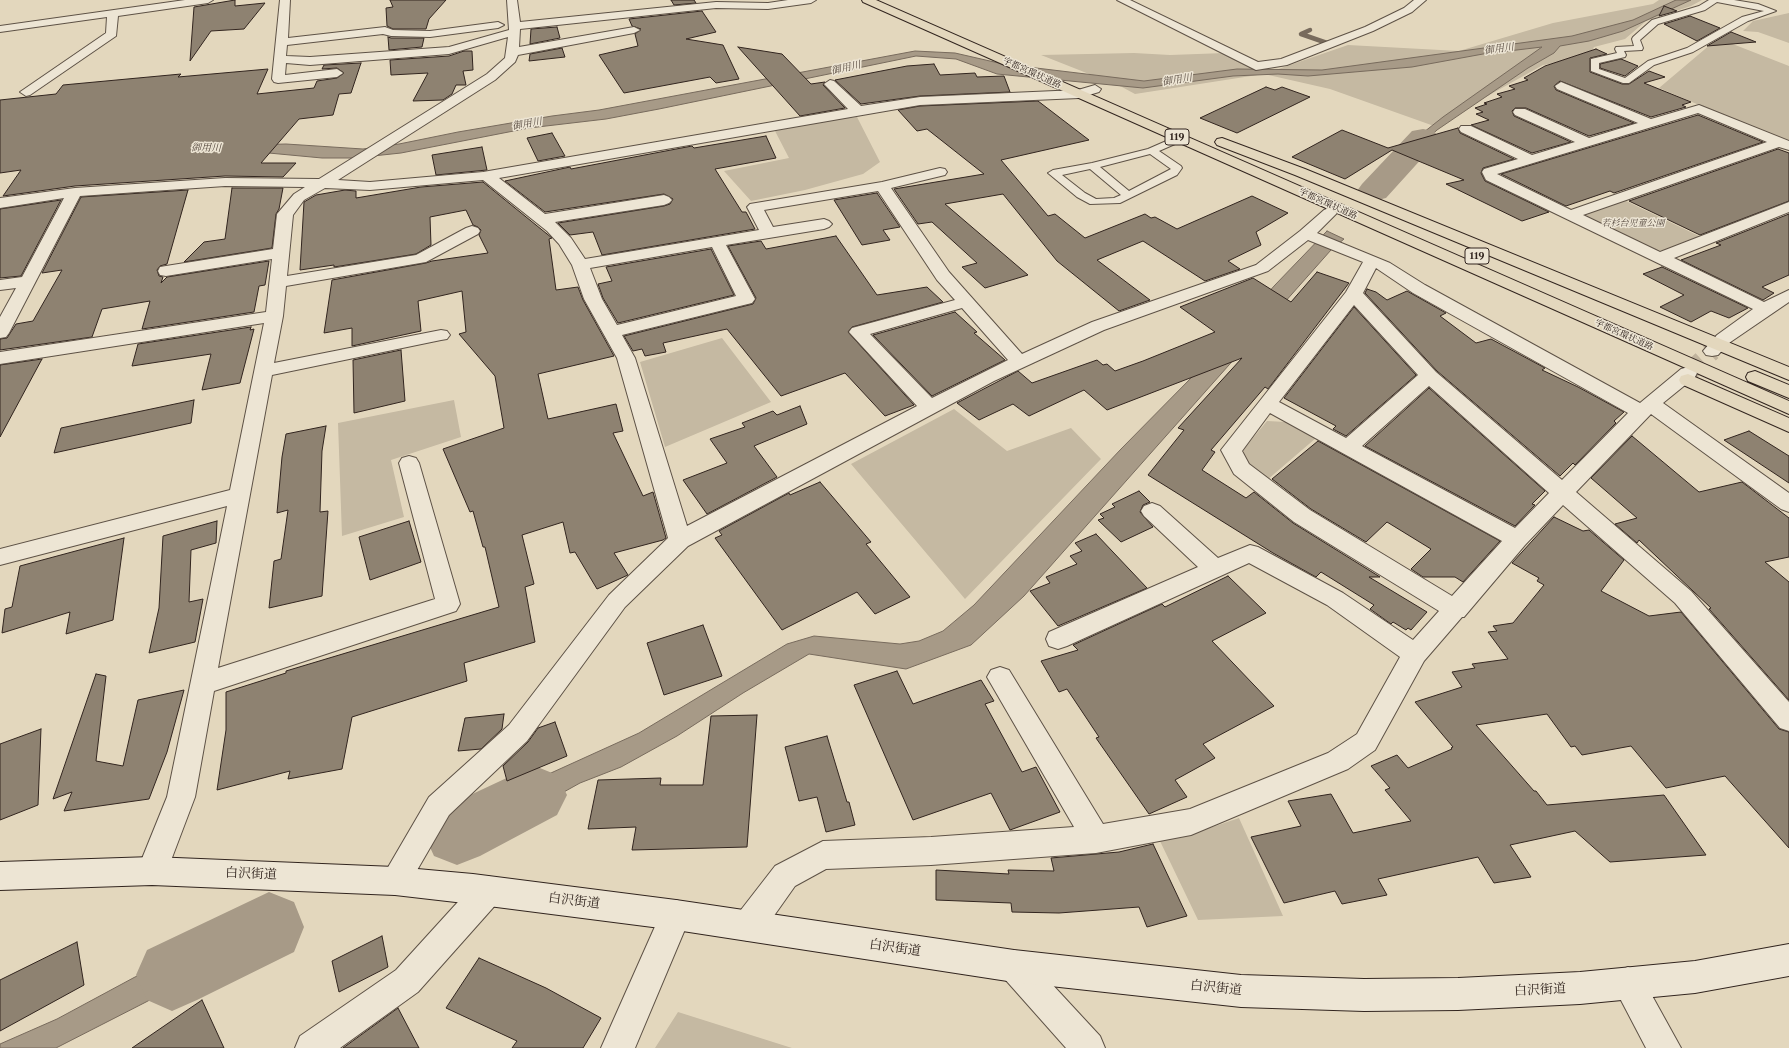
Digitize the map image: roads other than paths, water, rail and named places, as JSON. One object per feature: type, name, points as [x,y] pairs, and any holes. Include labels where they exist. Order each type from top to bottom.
[{"type":"highway","name":"宇都宮環状道路","points":[[867,0],[1789,408]]},
{"type":"highway","name":"宇都宮環状道路","points":[[891,0],[1789,392]]},
{"type":"highway","name":"119","points":[[1165,120],[1300,172],[1715,348],[1789,374]]},
{"type":"highway","name":"119","points":[[1275,180],[1269,186],[1685,375],[1789,426]]},
{"type":"street","points":[[0,29],[208,0]]},
{"type":"street","points":[[285,0],[278,79],[352,71]]},
{"type":"street","points":[[152,871],[180,797],[203,684],[274,316],[285,214],[299,197],[362,160],[491,77],[511,59],[515,27],[512,0]]},
{"type":"street","points":[[639,0],[645,11]]},
{"type":"street","points":[[281,42],[385,30],[391,33],[430,34],[515,27],[645,11],[716,5],[768,6],[811,0]]},
{"type":"street","points":[[1122,0],[1256,66],[1284,62],[1370,29],[1408,10],[1421,0]]},
{"type":"street","points":[[26,92],[112,34],[114,13]]},
{"type":"street","points":[[280,58],[310,61],[450,50],[515,27]]},
{"type":"street","points":[[512,52],[634,30]]},
{"type":"street","points":[[830,84],[857,110]]},
{"type":"street","points":[[1561,86],[1649,124]]},
{"type":"street","points":[[0,203],[75,192],[225,182],[323,183],[370,186],[483,176],[774,127],[857,110],[920,101],[1079,94],[1096,90]]},
{"type":"street","points":[[1780,304],[1660,258],[1491,178],[1489,172],[1699,108],[1784,144]]},
{"type":"street","points":[[1520,112],[1588,142]]},
{"type":"street","points":[[1466,129],[1530,160]]},
{"type":"street","points":[[1570,215],[1784,144]]},
{"type":"street","points":[[768,233],[754,207],[882,186],[940,172]]},
{"type":"street","points":[[483,176],[491,178],[542,219],[565,240],[580,265],[593,299],[626,358],[680,540]]},
{"type":"street","points":[[882,186],[943,276],[1019,362]]},
{"type":"street","points":[[2,325],[28,281],[75,192]]},
{"type":"street","points":[[542,219],[664,200]]},
{"type":"street","points":[[1660,258],[1789,207]]},
{"type":"street","points":[[395,881],[440,806],[518,733],[616,601],[680,540],[1019,362],[1098,326],[1262,268],[1311,236],[1329,213]]},
{"type":"street","points":[[580,265],[824,224]]},
{"type":"street","points":[[278,282],[420,259],[472,231]]},
{"type":"street","points":[[1311,236],[1339,246],[1384,266],[1419,289],[1646,408],[1789,504]]},
{"type":"street","points":[[611,332],[746,298],[717,242]]},
{"type":"street","points":[[166,271],[280,253]]},
{"type":"street","points":[[1372,260],[1354,294],[1231,450],[1241,469],[1302,516],[1456,610]]},
{"type":"street","points":[[0,285],[28,281]]},
{"type":"street","points":[[1354,294],[1429,376],[1684,597],[1789,720]]},
{"type":"street","points":[[930,408],[858,332],[966,302]]},
{"type":"street","points":[[1715,348],[1780,304]]},
{"type":"street","points":[[0,358],[274,316]]},
{"type":"street","points":[[263,371],[441,334]]},
{"type":"street","points":[[748,926],[785,876],[823,855],[931,851],[1096,839],[1191,822],[1338,761],[1366,742],[1415,654],[1456,610],[1517,539],[1646,408],[1685,375]]},
{"type":"street","points":[[1348,447],[1429,376]]},
{"type":"street","points":[[1268,404],[1517,539]]},
{"type":"street","points":[[203,684],[448,604],[409,463]]},
{"type":"street","points":[[0,557],[239,495]]},
{"type":"street","points":[[1152,511],[1215,569]]},
{"type":"street","points":[[1058,639],[1250,553],[1334,599],[1415,654]]},
{"type":"street","points":[[1000,677],[1096,839]]},
{"type":"street","name":"白沢街道","points":[[4,878],[152,871],[395,881],[488,891],[676,915],[1014,966],[1241,991],[1364,995],[1466,994],[1580,988],[1695,977],[1789,960]]},
{"type":"street","points":[[312,1048],[407,981],[488,891]]},
{"type":"street","points":[[620,1047],[635,1006],[676,915]]},
{"type":"street","points":[[1014,966],[1088,1048]]},
{"type":"street","points":[[1628,984],[1664,1048]]},
{"type":"lane","points":[[1714,0],[1702,8],[1655,22],[1636,39],[1639,48],[1619,49],[1622,55],[1594,61],[1595,72],[1626,81],[1651,63],[1690,50],[1745,19],[1772,11],[1758,6],[1719,0]]},
{"type":"lane","points":[[1758,6],[1768,2]]},
{"type":"lane","points":[[1152,151],[1177,168],[1173,173],[1129,196],[1116,201],[1094,202],[1081,195],[1053,173],[1092,166],[1152,151],[1180,138]]},
{"type":"lane","points":[[1092,166],[1129,196]]},
{"type":"water","name":"御用川","points":[[1676,0],[1691,0],[1623,31],[1589,41],[1560,46],[1554,53],[1528,68],[1437,130],[1424,142],[1414,163],[1386,192],[1368,184],[1392,163],[1405,147],[1443,117],[1542,47],[1483,54],[1412,67],[1308,76],[1278,74],[1233,76],[1143,88],[997,74],[956,59],[916,56],[606,119],[529,128],[401,153],[354,158],[322,158],[258,152],[246,145],[286,144],[363,149],[399,144],[552,116],[599,110],[915,51],[955,53],[1003,64],[1144,81],[1237,69],[1322,70],[1572,36],[1633,20]]},
{"type":"water","points":[[1327,231],[1344,239],[1331,250],[1024,596],[971,645],[906,669],[809,654],[743,693],[677,736],[621,767],[580,783],[490,833],[454,817],[639,733],[787,644],[814,636],[900,644],[919,641],[943,631],[974,605],[1121,449],[1193,376],[1275,285]]},
{"type":"water","points":[[216,942],[249,946],[146,1002],[56,1048],[0,1048],[0,1044],[57,1019],[135,977]]},
{"type":"waterway","points":[[1310,30],[1301,34],[1327,43],[1325,43]]},
{"type":"waterway","points":[[1374,191],[1423,138]]},
{"type":"waterway","points":[[457,834],[535,795]]},
{"type":"waterway","points":[[172,975],[269,927]]},
{"type":"tunnel","points":[[1688,373],[1712,351]]},
{"type":"park label","name":"若杉台児童公園","points":[[1633,223]]}]
